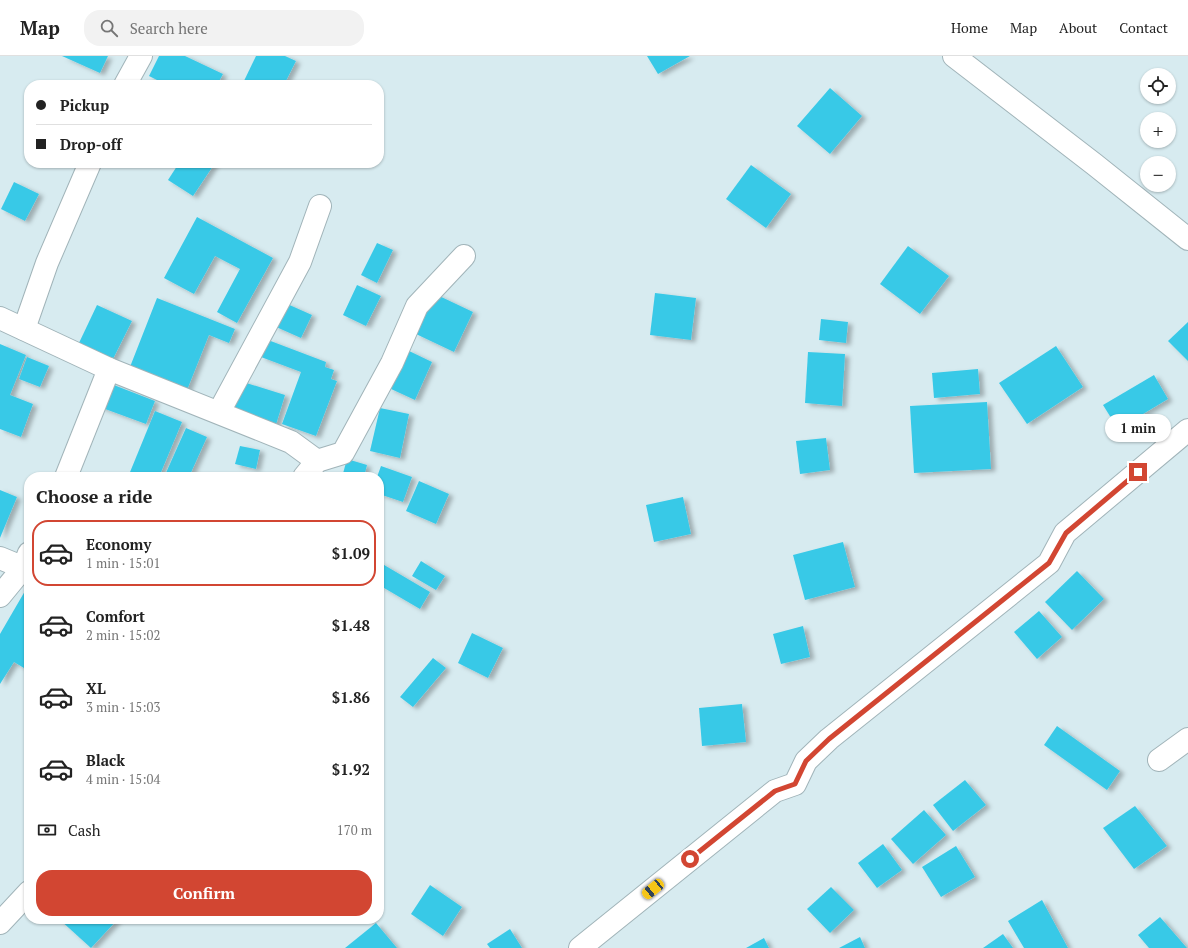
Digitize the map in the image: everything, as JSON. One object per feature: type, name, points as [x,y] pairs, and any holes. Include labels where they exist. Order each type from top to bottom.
[{"type":"street","points":[[128,80],[141,56]]},
{"type":"street","points":[[954,56],[1101,168],[1188,239]]},
{"type":"street","points":[[24,329],[46,263],[88,168]]},
{"type":"street","points":[[219,412],[300,262],[320,206]]},
{"type":"street","points":[[0,318],[109,370],[219,412],[291,442],[311,469],[343,453],[392,363],[417,306],[464,256]]},
{"type":"street","points":[[68,472],[109,370]]},
{"type":"street","points":[[580,948],[775,791],[795,784],[806,761],[829,739],[1049,563],[1066,533],[1188,430]]},
{"type":"street","points":[[0,558],[24,563]]},
{"type":"street","points":[[0,596],[24,568]]},
{"type":"street","points":[[1159,760],[1188,739]]},
{"type":"street","points":[[0,923],[24,897]]},
{"type":"building","points":[[62,56],[108,56],[100,73]]},
{"type":"building","points":[[159,56],[185,56],[223,74],[220,80],[157,80],[149,76]]},
{"type":"building","points":[[256,56],[285,56],[296,61],[286,80],[244,80]]},
{"type":"building","points":[[647,56],[690,56],[658,74]]},
{"type":"building","points":[[830,88],[862,116],[830,154],[797,126]]},
{"type":"building","points":[[751,165],[791,194],[766,228],[726,199]]},
{"type":"building","points":[[176,168],[212,168],[193,196],[168,180]]},
{"type":"building","points":[[14,182],[39,194],[25,221],[1,209]]},
{"type":"building","points":[[197,217],[273,258],[237,323],[217,312],[240,269],[215,256],[194,294],[164,278]]},
{"type":"building","points":[[377,243],[393,250],[377,283],[361,275]]},
{"type":"building","points":[[908,246],[949,276],[920,314],[880,284]]},
{"type":"building","points":[[357,285],[381,296],[366,326],[343,315]]},
{"type":"building","points":[[655,293],[696,298],[691,340],[650,335]]},
{"type":"building","points":[[435,294],[473,312],[454,352],[416,334]]},
{"type":"building","points":[[157,298],[235,329],[229,343],[209,335],[185,395],[128,372]]},
{"type":"building","points":[[285,303],[312,315],[301,338],[274,326]]},
{"type":"building","points":[[97,305],[132,321],[112,361],[78,345]]},
{"type":"building","points":[[821,319],[848,322],[846,343],[819,340]]},
{"type":"building","points":[[1188,322],[1188,361],[1168,341]]},
{"type":"building","points":[[268,340],[326,362],[325,367],[334,370],[331,379],[337,381],[316,436],[282,424],[301,372],[261,357]]},
{"type":"building","points":[[0,344],[26,355],[10,395],[33,404],[21,437],[0,429]]},
{"type":"building","points":[[1056,346],[1083,387],[1027,424],[999,383]]},
{"type":"building","points":[[407,350],[432,362],[415,400],[389,388]]},
{"type":"building","points":[[808,352],[845,354],[842,406],[805,403]]},
{"type":"building","points":[[27,357],[49,366],[40,387],[19,379]]},
{"type":"building","points":[[978,369],[980,394],[934,398],[932,373]]},
{"type":"building","points":[[1154,375],[1168,399],[1118,429],[1103,405]]},
{"type":"building","points":[[240,381],[285,395],[275,428],[229,413]]},
{"type":"building","points":[[106,382],[155,401],[146,424],[97,406]]},
{"type":"building","points":[[987,402],[991,469],[914,473],[910,406]]},
{"type":"building","points":[[380,408],[409,414],[400,458],[370,451]]},
{"type":"building","points":[[155,411],[182,422],[161,472],[130,472]]},
{"type":"building","points":[[186,428],[207,437],[191,472],[166,472]]},
{"type":"building","points":[[826,438],[830,470],[800,474],[796,441]]},
{"type":"building","points":[[240,446],[260,450],[256,469],[235,464]]},
{"type":"building","points":[[347,459],[367,465],[365,472],[343,472]]},
{"type":"building","points":[[381,466],[412,477],[403,502],[384,496],[384,472],[379,472]]},
{"type":"building","points":[[419,481],[449,494],[436,524],[406,511]]},
{"type":"building","points":[[0,490],[17,497],[0,538]]},
{"type":"building","points":[[683,497],[691,534],[654,542],[646,505]]},
{"type":"building","points":[[843,542],[855,587],[805,600],[793,555]]},
{"type":"building","points":[[421,561],[445,576],[436,590],[412,576]]},
{"type":"building","points":[[384,565],[430,592],[420,609],[384,588]]},
{"type":"building","points":[[1077,571],[1104,599],[1072,630],[1045,602]]},
{"type":"building","points":[[24,593],[24,668],[14,662],[0,684],[0,634]]},
{"type":"building","points":[[1039,611],[1062,637],[1037,659],[1014,632]]},
{"type":"building","points":[[803,626],[810,657],[781,664],[773,634]]},
{"type":"building","points":[[472,633],[503,648],[488,678],[458,663]]},
{"type":"building","points":[[433,658],[446,668],[413,707],[400,697]]},
{"type":"building","points":[[742,704],[746,742],[702,746],[699,708]]},
{"type":"building","points":[[1057,726],[1120,771],[1107,790],[1044,745]]},
{"type":"building","points":[[965,780],[986,805],[953,831],[933,805]]},
{"type":"building","points":[[1135,806],[1167,846],[1134,869],[1103,828]]},
{"type":"building","points":[[924,810],[946,835],[913,864],[891,839]]},
{"type":"building","points":[[883,844],[902,870],[877,888],[858,863]]},
{"type":"building","points":[[956,846],[975,877],[941,897],[922,867]]},
{"type":"building","points":[[430,885],[462,907],[443,936],[411,914]]},
{"type":"building","points":[[831,887],[854,910],[830,933],[807,909]]},
{"type":"building","points":[[1042,900],[1068,948],[1024,948],[1008,921]]},
{"type":"building","points":[[1160,917],[1187,948],[1149,948],[1138,935]]},
{"type":"building","points":[[65,924],[113,924],[91,948]]},
{"type":"building","points":[[375,924],[377,924],[397,948],[345,948]]},
{"type":"building","points":[[510,929],[522,948],[490,948],[487,944]]},
{"type":"building","points":[[1003,934],[1013,948],[983,948]]},
{"type":"building","points":[[860,937],[865,948],[839,948]]},
{"type":"building","points":[[764,938],[769,948],[746,948]]},
{"type":"route","points":[[690,859],[775,791],[795,784],[806,761],[829,739],[932,658],[983,614],[1049,563],[1066,533],[1138,472]]}]
